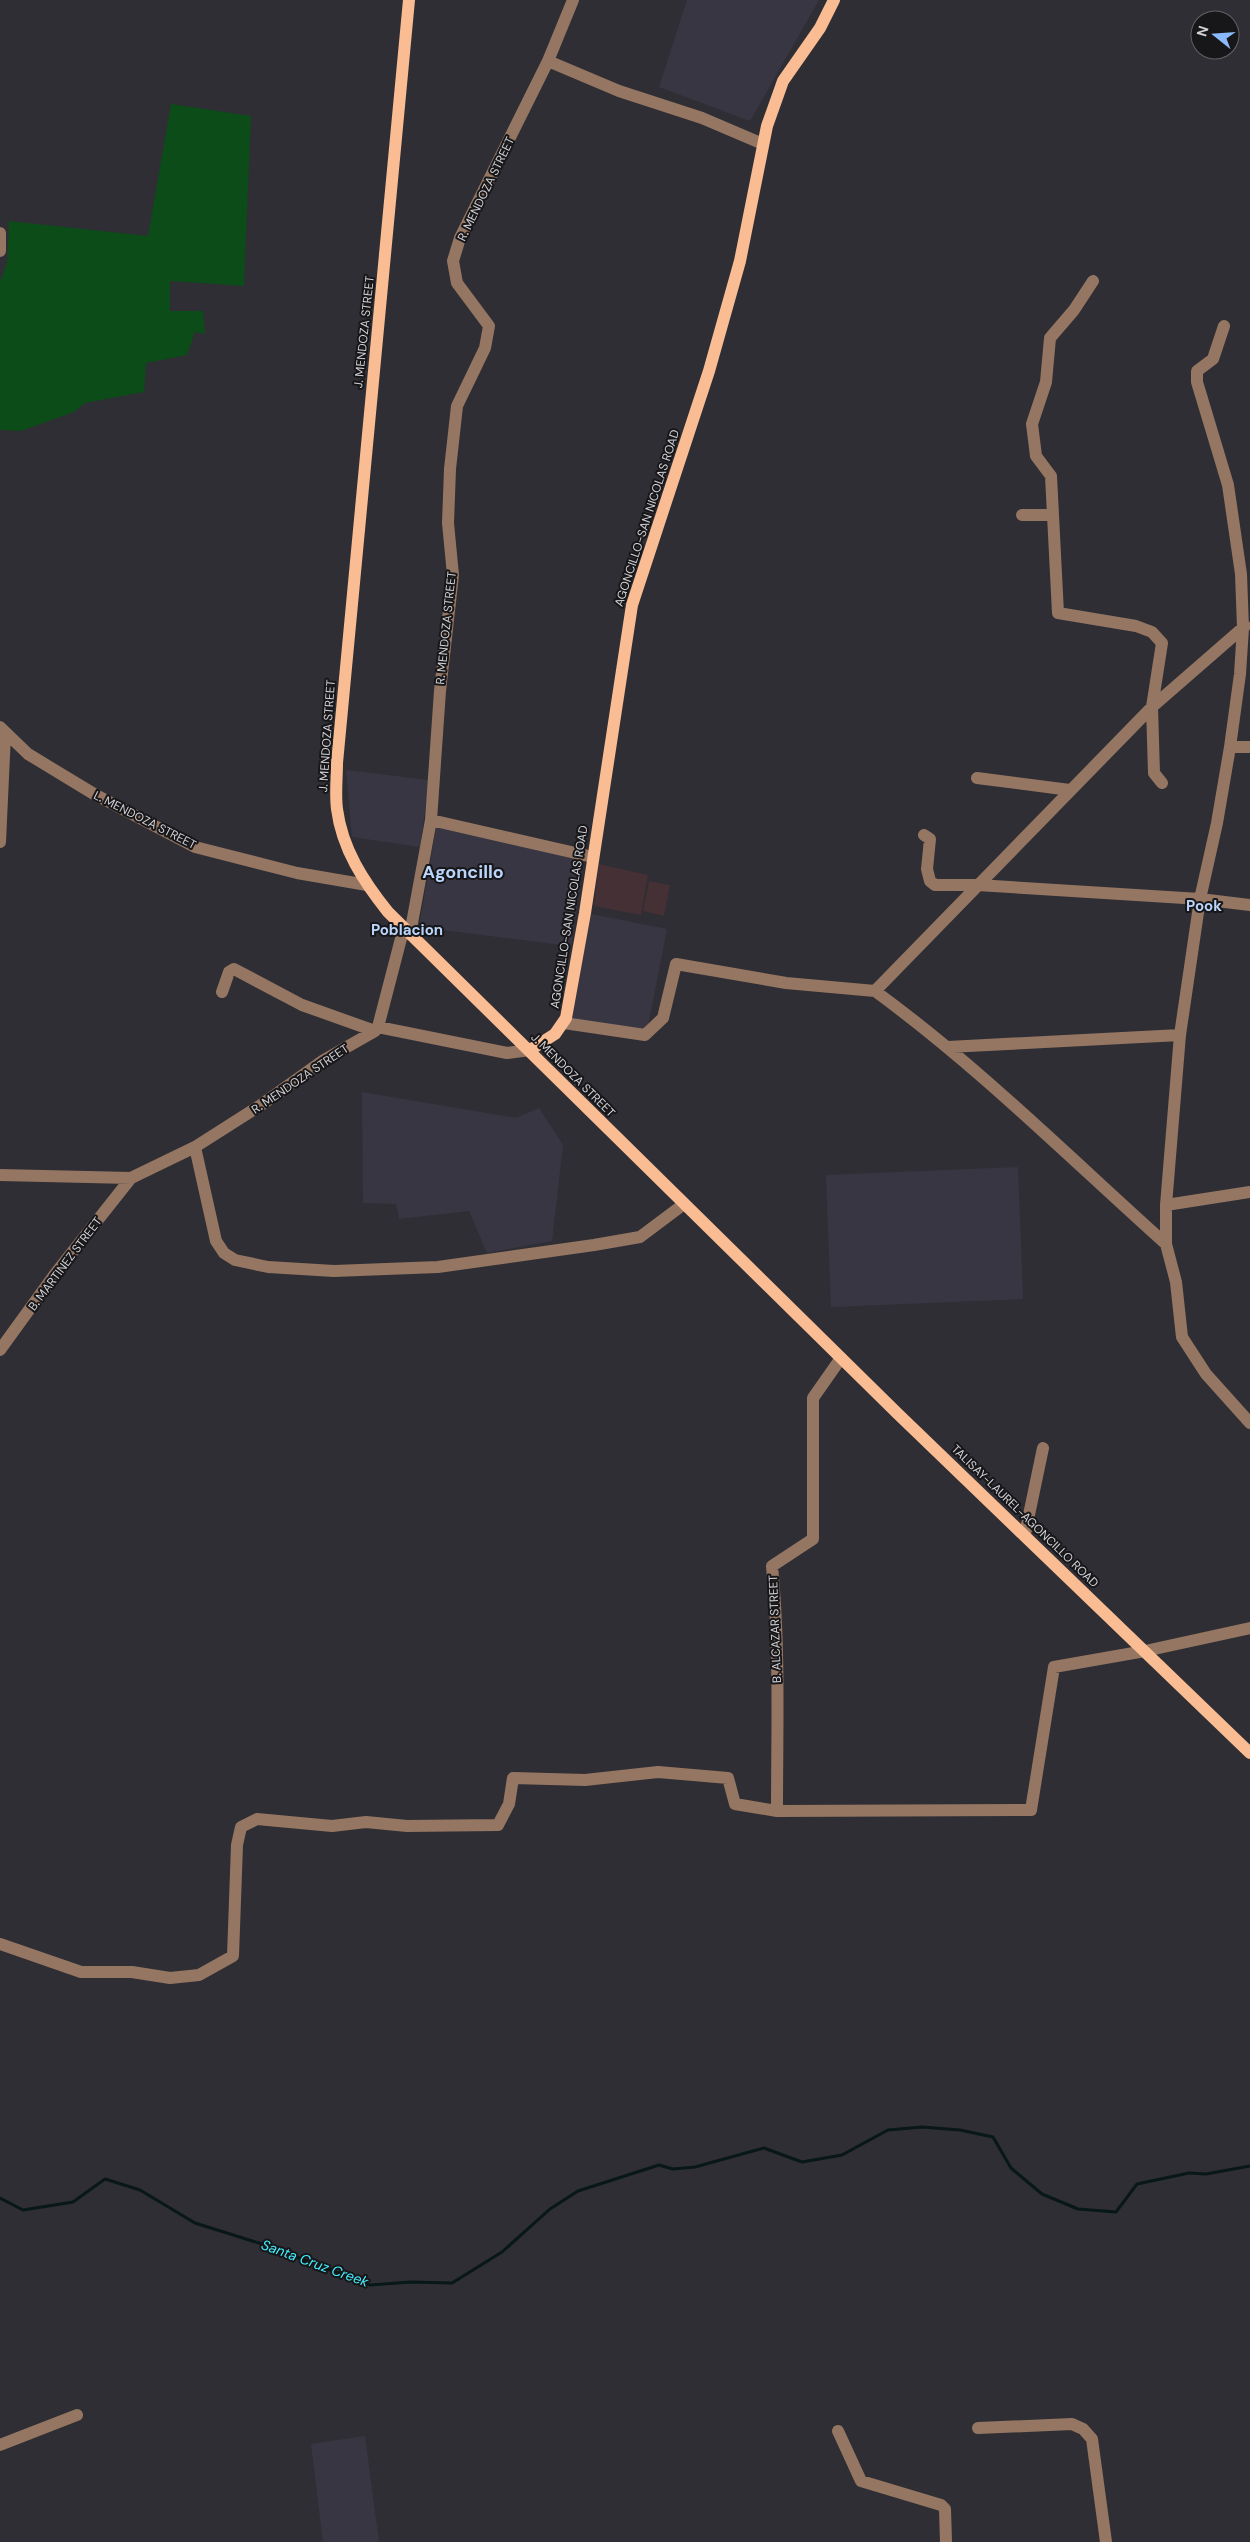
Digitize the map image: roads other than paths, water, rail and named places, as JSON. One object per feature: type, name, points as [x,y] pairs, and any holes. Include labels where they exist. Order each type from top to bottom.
[{"type":"main road","name":"J. MENDOZA STREET","points":[[409,0],[337,763],[336,808],[345,843],[366,885],[407,930],[781,1298]]},
{"type":"main road","name":"AGONCILLO-SAN NICOLAS ROAD","points":[[530,1050],[555,1034],[564,1023],[586,912],[632,605],[709,371],[740,261],[771,111],[783,81],[820,28],[834,0]]},
{"type":"main road","name":"TALISAY-LAUREL-AGONCILLO ROAD","points":[[781,1298],[1145,1651],[1248,1747]]},
{"type":"street","name":"R. MENDOZA STREET","points":[[131,1178],[195,1147],[261,1105],[324,1060],[376,1029],[407,930],[426,857],[431,820],[440,690],[453,575],[448,524],[450,469],[457,406],[485,348],[489,326],[457,283],[454,261],[460,238],[548,61],[573,0]]},
{"type":"street","points":[[548,61],[619,91],[702,118],[763,144]]},
{"type":"street","points":[[0,233],[0,251]]},
{"type":"street","points":[[1093,281],[1074,310],[1050,338],[1046,382],[1032,424],[1036,456],[1051,476],[1058,613],[1136,626],[1152,632],[1162,643],[1152,707],[1154,773],[1162,784]]},
{"type":"street","points":[[1224,326],[1212,359],[1197,372],[1197,382],[1228,485],[1246,624],[1230,747],[1217,823],[1200,899],[1180,1035],[1166,1205],[1166,1244],[1176,1282],[1182,1337],[1206,1374],[1250,1423]]},
{"type":"street","points":[[1022,514],[1052,515]]},
{"type":"street","points":[[875,991],[1152,707],[1246,624]]},
{"type":"street","name":"L. MENDOZA STREET","points":[[2,730],[28,754],[94,794],[195,847],[297,873],[366,885]]},
{"type":"street","points":[[0,842],[2,730]]},
{"type":"street","points":[[1230,747],[1250,747]]},
{"type":"street","points":[[977,778],[1070,790]]},
{"type":"street","points":[[431,820],[593,857]]},
{"type":"street","points":[[924,835],[930,839],[927,869],[930,881],[935,885],[977,885],[1200,899],[1250,905]]},
{"type":"street","points":[[564,1023],[645,1035],[663,1018],[676,964],[786,983],[875,991],[948,1047],[1166,1244]]},
{"type":"street","points":[[222,992],[229,972],[234,969],[302,1005],[376,1029],[507,1053],[530,1050]]},
{"type":"street","points":[[948,1047],[1180,1035]]},
{"type":"street","points":[[195,1147],[216,1241],[224,1253],[235,1260],[268,1267],[334,1272],[438,1267],[594,1245],[640,1237],[684,1204]]},
{"type":"street","points":[[0,1175],[131,1178]]},
{"type":"street","name":"B. MARTINEZ STREET","points":[[0,1350],[131,1178]]},
{"type":"street","points":[[1166,1205],[1250,1192]]},
{"type":"street","name":"B. ALCAZAR STREET","points":[[777,1810],[778,1705],[775,1599],[772,1566],[813,1539],[814,1398],[841,1358]]},
{"type":"street","points":[[1025,1534],[1043,1448]]},
{"type":"street","points":[[0,1944],[81,1972],[132,1972],[170,1978],[199,1975],[232,1956],[237,1845],[242,1827],[257,1819],[332,1826],[366,1822],[407,1826],[498,1825],[509,1804],[513,1778],[586,1780],[658,1772],[728,1778],[735,1804],[777,1810],[1031,1810],[1054,1667],[1145,1651],[1250,1628]]},
{"type":"street","points":[[0,2445],[77,2415]]},
{"type":"street","points":[[978,2428],[1072,2424],[1083,2429],[1092,2439],[1106,2542]]},
{"type":"street","points":[[838,2431],[861,2481],[941,2505],[945,2509],[946,2542]]},
{"type":"waterway","name":"Santa Cruz Creek","points":[[0,2198],[23,2210],[73,2202],[105,2179],[140,2190],[195,2223],[262,2244],[370,2285],[411,2282],[452,2283],[502,2252],[550,2209],[578,2191],[659,2165],[673,2169],[695,2167],[764,2148],[802,2162],[842,2155],[888,2130],[922,2127],[960,2130],[993,2137],[1011,2168],[1042,2194],[1078,2209],[1116,2212],[1137,2184],[1189,2173],[1206,2174],[1250,2166]]},
{"type":"district","name":"Agoncillo","points":[[463,872]]},
{"type":"district","name":"Pook","points":[[1204,906]]},
{"type":"district","name":"Poblacion","points":[[407,930]]}]
